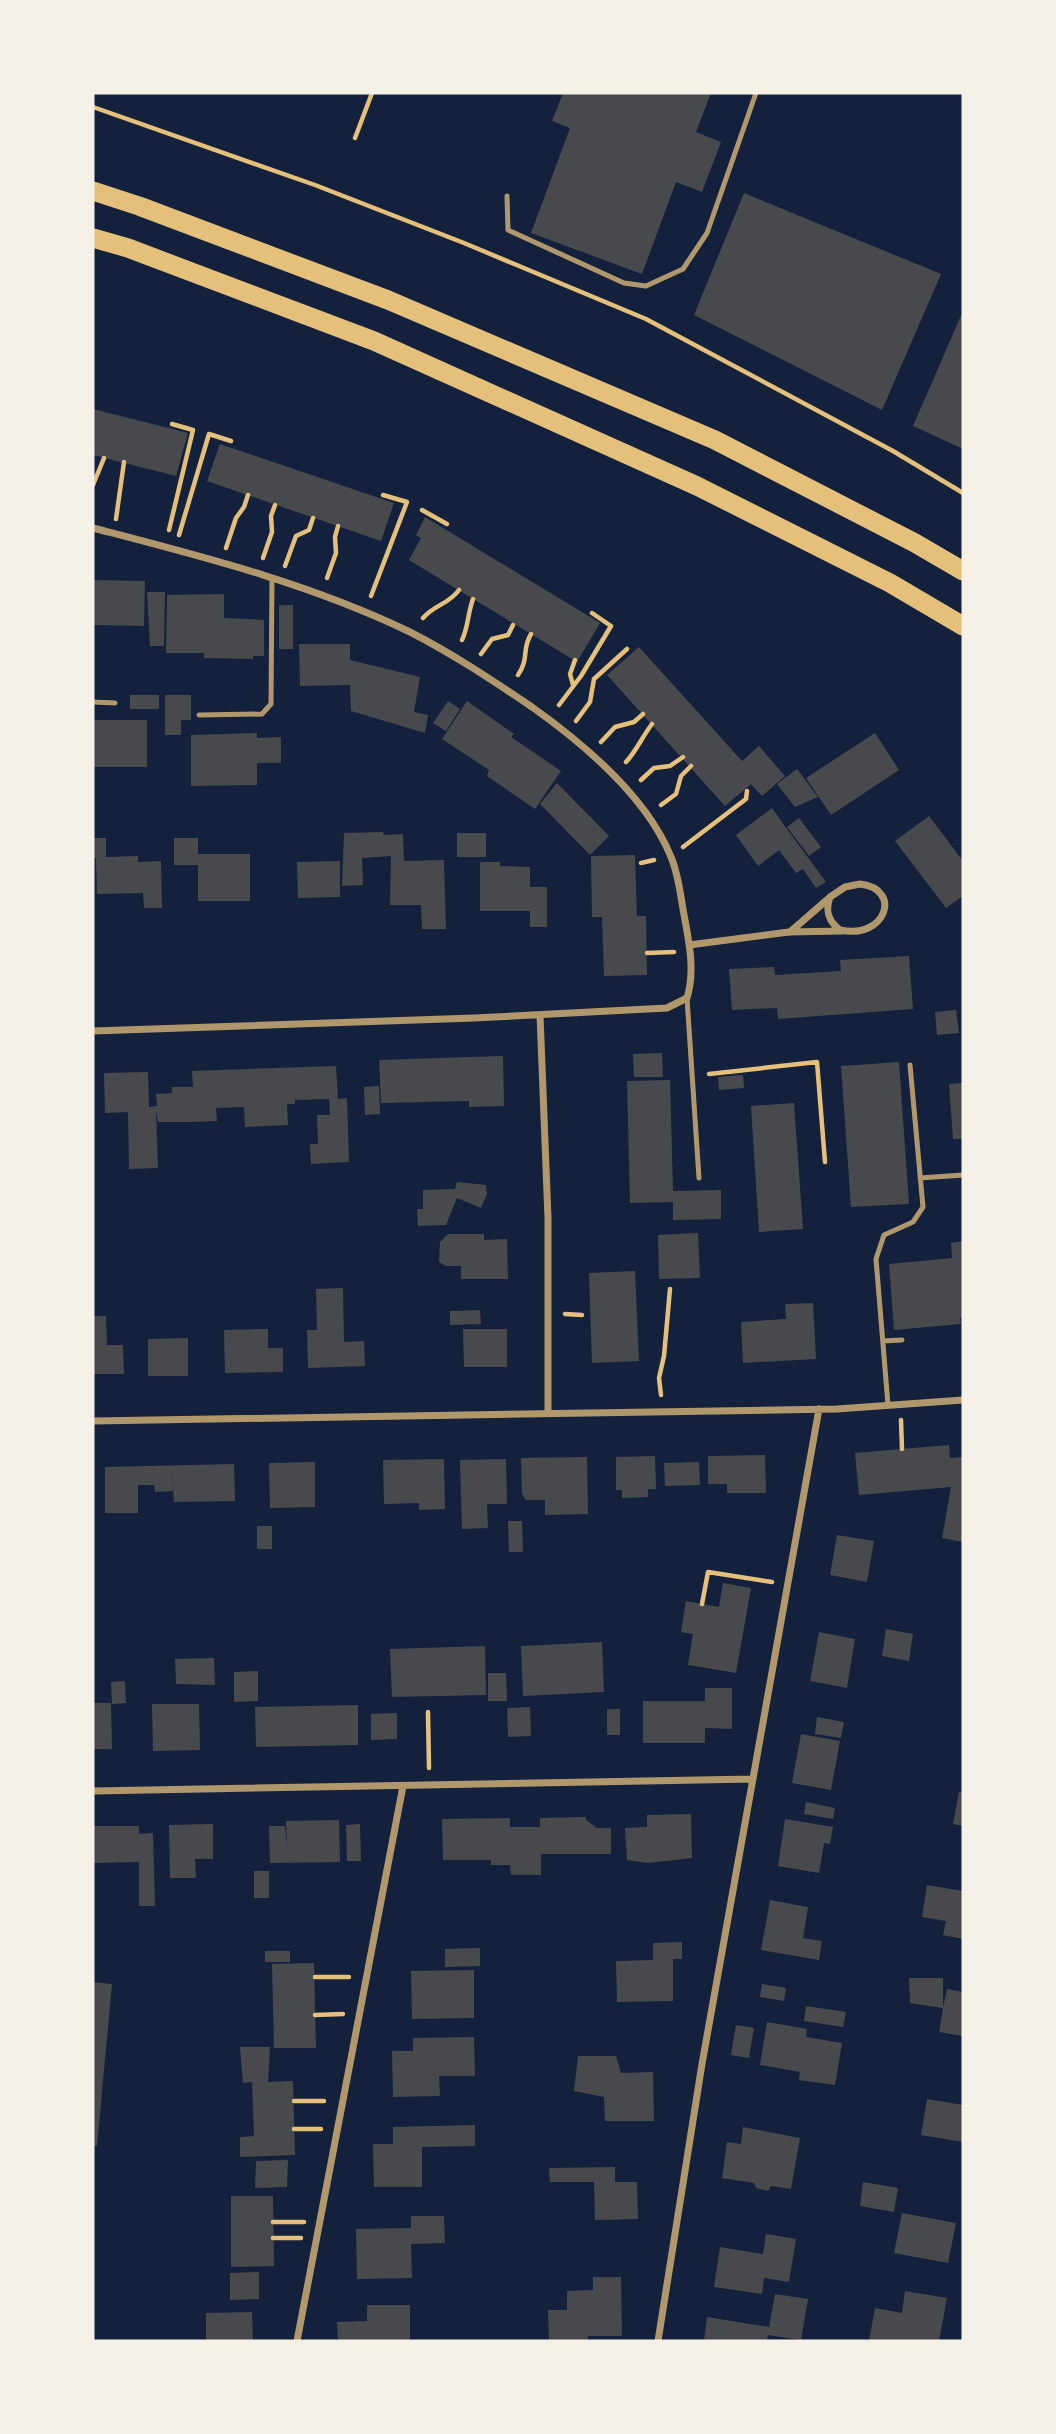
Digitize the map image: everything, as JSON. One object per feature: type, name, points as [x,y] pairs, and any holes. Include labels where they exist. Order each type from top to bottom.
[{"type":"highway","points":[[93,191],[139,205],[388,300],[715,440],[915,543],[963,571]]},
{"type":"highway","points":[[93,238],[128,248],[374,341],[698,486],[890,583],[963,626]]},
{"type":"highway","points":[[915,543],[963,562]]},
{"type":"highway","points":[[890,583],[963,641]]},
{"type":"street","points":[[93,528],[259,573],[413,634],[473,667],[567,733],[590,752],[628,792],[671,856],[690,948],[692,981],[687,998],[667,1008],[93,1031]]},
{"type":"street","points":[[690,948],[789,932],[866,930],[883,916],[880,893],[875,888],[860,884],[845,887],[789,932]]},
{"type":"street","points":[[830,897],[827,912],[829,919],[840,930],[846,931]]},
{"type":"street","points":[[540,1015],[548,1219],[548,1413]]},
{"type":"street","points":[[93,1421],[819,1409],[963,1400]]},
{"type":"street","points":[[658,2341],[702,2064],[819,1409]]},
{"type":"street","points":[[93,1791],[753,1779]]},
{"type":"street","points":[[297,2341],[403,1786]]},
{"type":"lane","points":[[507,196],[508,230],[624,283],[646,286],[667,278],[683,270],[707,233],[756,93]]},
{"type":"lane","points":[[199,715],[262,714],[271,704],[276,579]]},
{"type":"lane","points":[[93,702],[115,704]]},
{"type":"lane","points":[[687,998],[699,1178]]},
{"type":"lane","points":[[888,1405],[876,1259],[884,1235],[913,1222],[923,1207],[910,1065]]},
{"type":"lane","points":[[920,1178],[963,1175]]},
{"type":"lane","points":[[883,1341],[902,1339]]},
{"type":"path","points":[[355,138],[372,93]]},
{"type":"path","points":[[93,107],[315,185],[464,243],[646,319],[893,451],[963,493]]},
{"type":"path","points":[[164,547],[193,430],[172,424]]},
{"type":"path","points":[[175,549],[209,434],[231,441]]},
{"type":"path","points":[[93,485],[104,458]]},
{"type":"path","points":[[113,533],[121,501],[124,462]]},
{"type":"path","points":[[222,562],[236,518],[248,495]]},
{"type":"path","points":[[364,613],[407,502],[383,495]]},
{"type":"path","points":[[259,573],[272,532],[271,516],[275,505]]},
{"type":"path","points":[[422,510],[447,524]]},
{"type":"path","points":[[276,579],[296,536],[309,530],[313,518]]},
{"type":"path","points":[[321,596],[336,553],[335,537],[338,526]]},
{"type":"path","points":[[413,634],[424,616],[436,606],[452,600],[459,590]]},
{"type":"path","points":[[452,656],[466,632],[467,615],[473,599]]},
{"type":"path","points":[[548,719],[573,686],[611,626],[592,613]]},
{"type":"path","points":[[473,667],[492,639],[508,635],[513,625]]},
{"type":"path","points":[[508,691],[527,662],[525,644],[531,634]]},
{"type":"path","points":[[567,733],[590,702],[594,678],[626,649]]},
{"type":"path","points":[[573,686],[570,674],[575,660]]},
{"type":"path","points":[[590,752],[615,727],[634,722],[643,714]]},
{"type":"path","points":[[612,774],[636,751],[652,724]]},
{"type":"path","points":[[628,792],[654,768],[670,766],[682,757]]},
{"type":"path","points":[[646,816],[676,794],[681,776],[691,766]]},
{"type":"path","points":[[671,856],[746,799],[747,791]]},
{"type":"path","points":[[647,953],[690,948]]},
{"type":"path","points":[[693,1076],[817,1062],[825,1162]]},
{"type":"path","points":[[662,1411],[659,1378],[664,1356],[670,1289]]},
{"type":"path","points":[[901,1431],[902,1449]]},
{"type":"path","points":[[702,1604],[708,1572],[788,1584]]},
{"type":"path","points":[[428,1712],[429,1785]]},
{"type":"path","points":[[315,1977],[366,1978]]},
{"type":"path","points":[[315,2015],[360,2014]]},
{"type":"path","points":[[294,2101],[342,2101]]},
{"type":"path","points":[[294,2129],[338,2128]]},
{"type":"path","points":[[274,2222],[320,2222]]},
{"type":"path","points":[[274,2238],[317,2239]]},
{"type":"building","points":[[563,93],[711,93],[696,132],[721,142],[702,192],[676,182],[642,274],[531,233],[570,128],[552,121]]},
{"type":"building","points":[[744,193],[941,274],[882,410],[694,315]]},
{"type":"building","points":[[963,311],[963,449],[913,426]]},
{"type":"building","points":[[93,409],[188,433],[176,476],[93,455]]},
{"type":"building","points":[[220,444],[394,503],[381,541],[207,481]]},
{"type":"building","points":[[425,517],[600,623],[577,662],[409,560],[421,538],[416,535]]},
{"type":"building","points":[[93,580],[145,581],[144,626],[93,625]]},
{"type":"building","points":[[147,592],[165,592],[164,646],[150,646]]},
{"type":"building","points":[[224,594],[224,618],[264,620],[264,656],[253,656],[253,659],[204,658],[204,653],[166,653],[167,595]]},
{"type":"building","points":[[279,605],[293,605],[293,649],[279,649]]},
{"type":"building","points":[[299,644],[350,644],[350,660],[420,677],[414,712],[428,715],[425,733],[351,711],[350,685],[300,686]]},
{"type":"building","points":[[639,647],[742,761],[759,746],[785,776],[762,796],[751,784],[725,806],[607,675]]},
{"type":"building","points":[[130,695],[159,695],[159,709],[130,709]]},
{"type":"building","points":[[165,695],[191,695],[191,720],[181,720],[181,735],[165,735]]},
{"type":"building","points":[[448,701],[460,709],[446,731],[433,723]]},
{"type":"building","points":[[467,701],[514,734],[511,737],[561,771],[535,809],[487,776],[489,770],[442,739]]},
{"type":"building","points":[[93,720],[147,720],[147,767],[93,767]]},
{"type":"building","points":[[257,733],[257,738],[281,737],[281,763],[257,763],[257,785],[191,786],[191,735]]},
{"type":"building","points":[[875,733],[899,770],[831,815],[806,778]]},
{"type":"building","points":[[797,769],[818,797],[795,807],[777,784]]},
{"type":"building","points":[[557,783],[609,836],[590,855],[540,804]]},
{"type":"building","points":[[772,808],[826,882],[816,888],[803,869],[796,873],[779,850],[758,866],[736,835]]},
{"type":"building","points":[[929,816],[963,861],[963,896],[946,908],[895,841]]},
{"type":"building","points":[[799,818],[821,847],[809,856],[787,827]]},
{"type":"building","points":[[383,832],[384,835],[403,834],[404,861],[444,860],[446,929],[422,929],[421,905],[390,905],[391,856],[362,858],[363,885],[342,886],[344,833]]},
{"type":"building","points":[[457,833],[486,833],[486,857],[457,857]]},
{"type":"building","points":[[93,838],[106,838],[106,857],[138,856],[138,862],[161,861],[162,908],[144,908],[143,893],[97,894]]},
{"type":"building","points":[[174,838],[198,838],[198,854],[250,854],[250,901],[198,901],[198,865],[174,865]]},
{"type":"building","points":[[635,855],[637,916],[646,916],[647,975],[604,976],[602,917],[592,917],[591,856]]},
{"type":"building","points":[[340,861],[340,897],[298,898],[297,862]]},
{"type":"building","points":[[480,862],[530,867],[530,887],[547,887],[547,927],[530,927],[530,911],[480,911]]},
{"type":"building","points":[[909,956],[913,1009],[778,1019],[777,1008],[732,1010],[729,969],[774,967],[775,975],[841,971],[840,960]]},
{"type":"building","points":[[956,1010],[959,1033],[937,1035],[935,1012]]},
{"type":"building","points":[[662,1053],[663,1077],[634,1077],[633,1054]]},
{"type":"building","points":[[503,1056],[504,1106],[469,1107],[469,1101],[381,1103],[379,1060]]},
{"type":"building","points":[[899,1062],[909,1204],[851,1207],[841,1066]]},
{"type":"building","points":[[336,1066],[338,1099],[347,1098],[349,1162],[311,1164],[310,1144],[318,1144],[317,1115],[330,1115],[329,1099],[295,1100],[295,1104],[287,1104],[288,1125],[245,1127],[244,1107],[216,1108],[217,1121],[194,1122],[158,1122],[156,1110],[158,1168],[129,1169],[128,1112],[105,1113],[104,1073],[148,1072],[149,1107],[157,1106],[156,1094],[172,1093],[172,1087],[193,1087],[192,1071]]},
{"type":"building","points":[[743,1075],[744,1088],[719,1090],[718,1077]]},
{"type":"building","points":[[670,1080],[673,1191],[721,1190],[721,1219],[673,1220],[673,1202],[630,1203],[627,1081]]},
{"type":"building","points":[[963,1083],[963,1139],[953,1139],[949,1084]]},
{"type":"building","points":[[379,1086],[380,1114],[365,1115],[364,1087]]},
{"type":"building","points":[[794,1103],[803,1229],[759,1232],[751,1106]]},
{"type":"building","points":[[457,1182],[486,1185],[487,1194],[481,1208],[457,1198],[446,1225],[418,1226],[417,1209],[423,1209],[423,1190],[455,1189]]},
{"type":"building","points":[[698,1233],[700,1278],[659,1279],[658,1235]]},
{"type":"building","points":[[448,1234],[484,1234],[484,1240],[507,1239],[508,1279],[461,1279],[461,1266],[446,1266],[439,1262],[440,1242]]},
{"type":"building","points":[[963,1241],[961,1324],[894,1330],[889,1264],[952,1258],[951,1243]]},
{"type":"building","points":[[635,1271],[639,1361],[592,1363],[589,1273]]},
{"type":"building","points":[[343,1288],[344,1342],[364,1341],[365,1366],[308,1368],[307,1330],[317,1330],[316,1289]]},
{"type":"building","points":[[813,1303],[816,1359],[743,1363],[741,1322],[786,1319],[785,1304]]},
{"type":"building","points":[[480,1310],[481,1324],[450,1325],[450,1311]]},
{"type":"building","points":[[93,1316],[106,1316],[107,1345],[123,1345],[124,1374],[93,1374]]},
{"type":"building","points":[[268,1329],[268,1348],[283,1348],[283,1372],[225,1373],[224,1330]]},
{"type":"building","points":[[463,1329],[507,1329],[507,1367],[464,1367]]},
{"type":"building","points":[[188,1338],[188,1376],[148,1376],[148,1339]]},
{"type":"building","points":[[949,1445],[950,1458],[963,1457],[963,1542],[942,1538],[951,1487],[859,1495],[855,1453]]},
{"type":"building","points":[[765,1455],[766,1493],[727,1493],[727,1484],[708,1484],[708,1456]]},
{"type":"building","points":[[655,1456],[656,1489],[648,1489],[648,1497],[622,1498],[622,1490],[616,1490],[616,1457]]},
{"type":"building","points":[[587,1457],[588,1514],[545,1515],[545,1500],[526,1500],[522,1494],[521,1458]]},
{"type":"building","points":[[444,1459],[445,1509],[419,1510],[419,1503],[384,1504],[383,1460]]},
{"type":"building","points":[[506,1459],[507,1504],[487,1504],[488,1528],[462,1529],[460,1460]]},
{"type":"building","points":[[315,1462],[315,1507],[270,1508],[269,1463]]},
{"type":"building","points":[[699,1462],[700,1485],[665,1486],[664,1463]]},
{"type":"building","points":[[234,1464],[235,1501],[174,1502],[172,1471],[173,1491],[155,1492],[154,1485],[138,1485],[138,1513],[105,1513],[105,1467]]},
{"type":"building","points":[[508,1521],[522,1521],[523,1552],[509,1552]]},
{"type":"building","points":[[257,1526],[272,1526],[272,1549],[257,1549]]},
{"type":"building","points":[[837,1535],[874,1541],[867,1582],[830,1575]]},
{"type":"building","points":[[723,1583],[751,1588],[736,1673],[688,1665],[693,1634],[681,1632],[686,1601],[719,1607]]},
{"type":"building","points":[[886,1629],[913,1634],[909,1661],[882,1656]]},
{"type":"building","points":[[819,1632],[855,1639],[847,1688],[810,1681]]},
{"type":"building","points":[[602,1642],[604,1692],[523,1696],[521,1646]]},
{"type":"building","points":[[485,1646],[486,1695],[392,1697],[390,1649]]},
{"type":"building","points":[[214,1658],[215,1685],[176,1684],[175,1659]]},
{"type":"building","points":[[258,1671],[258,1701],[234,1702],[234,1672]]},
{"type":"building","points":[[488,1673],[506,1673],[507,1701],[488,1701]]},
{"type":"building","points":[[125,1681],[126,1703],[112,1704],[111,1682]]},
{"type":"building","points":[[705,1688],[732,1688],[732,1729],[705,1728],[705,1743],[643,1743],[643,1701],[705,1701]]},
{"type":"building","points":[[93,1703],[111,1703],[112,1749],[93,1749]]},
{"type":"building","points":[[152,1704],[199,1704],[200,1750],[153,1751]]},
{"type":"building","points":[[358,1705],[358,1745],[256,1747],[255,1707]]},
{"type":"building","points":[[530,1707],[531,1736],[508,1737],[507,1708]]},
{"type":"building","points":[[607,1709],[620,1709],[620,1735],[607,1735]]},
{"type":"building","points":[[397,1713],[397,1739],[371,1740],[371,1714]]},
{"type":"building","points":[[817,1717],[844,1722],[841,1738],[815,1734]]},
{"type":"building","points":[[801,1734],[840,1741],[831,1790],[792,1783]]},
{"type":"building","points":[[959,1792],[963,1792],[963,1826],[953,1824]]},
{"type":"building","points":[[806,1802],[835,1808],[833,1819],[804,1814]]},
{"type":"building","points":[[691,1814],[692,1858],[648,1863],[627,1860],[625,1828],[647,1827],[647,1815]]},
{"type":"building","points":[[586,1817],[586,1820],[597,1828],[611,1828],[611,1854],[541,1854],[541,1875],[511,1875],[510,1865],[491,1865],[491,1860],[443,1860],[442,1819],[510,1818],[510,1827],[540,1827],[540,1818]]},
{"type":"building","points":[[785,1819],[833,1827],[830,1844],[824,1843],[819,1873],[778,1866]]},
{"type":"building","points":[[339,1820],[340,1862],[270,1863],[269,1826],[285,1826],[287,1849],[286,1821]]},
{"type":"building","points":[[213,1824],[213,1859],[195,1859],[196,1878],[170,1878],[169,1825]]},
{"type":"building","points":[[360,1824],[361,1861],[347,1861],[346,1825]]},
{"type":"building","points":[[93,1826],[139,1826],[139,1834],[153,1833],[155,1906],[139,1906],[139,1862],[93,1863]]},
{"type":"building","points":[[254,1871],[269,1871],[269,1898],[254,1898]]},
{"type":"building","points":[[927,1885],[963,1891],[963,1939],[943,1935],[946,1921],[922,1917]]},
{"type":"building","points":[[770,1900],[808,1907],[803,1938],[822,1941],[819,1960],[761,1950]]},
{"type":"building","points":[[682,1942],[682,1959],[673,1959],[673,2001],[617,2002],[616,1961],[653,1960],[653,1943]]},
{"type":"building","points":[[480,1948],[480,1966],[445,1967],[445,1949]]},
{"type":"building","points":[[265,1951],[290,1951],[290,1962],[265,1962]]},
{"type":"building","points":[[314,1963],[316,2048],[274,2048],[272,1964]]},
{"type":"building","points":[[474,1970],[474,2018],[412,2019],[411,1971]]},
{"type":"building","points":[[909,1978],[943,1978],[943,2008],[910,2003]]},
{"type":"building","points":[[93,1982],[112,1984],[97,2146],[93,2146]]},
{"type":"building","points":[[762,1984],[786,1988],[784,2001],[760,1997]]},
{"type":"building","points":[[947,1989],[963,1992],[963,2036],[939,2032]]},
{"type":"building","points":[[806,2006],[846,2012],[843,2027],[804,2021]]},
{"type":"building","points":[[767,2022],[807,2029],[806,2037],[842,2043],[835,2085],[799,2080],[800,2072],[760,2065]]},
{"type":"building","points":[[736,2025],[754,2028],[749,2058],[731,2055]]},
{"type":"building","points":[[474,2037],[475,2076],[439,2076],[440,2096],[393,2097],[392,2051],[413,2051],[413,2038]]},
{"type":"building","points":[[240,2047],[270,2047],[268,2082],[293,2081],[295,2155],[240,2157],[240,2137],[254,2136],[252,2082],[243,2083]]},
{"type":"building","points":[[578,2056],[616,2056],[621,2073],[653,2072],[654,2121],[605,2121],[604,2097],[574,2091]]},
{"type":"building","points":[[927,2099],[963,2105],[963,2142],[921,2135]]},
{"type":"building","points":[[475,2125],[475,2146],[422,2147],[422,2187],[374,2187],[373,2144],[393,2144],[393,2127]]},
{"type":"building","points":[[743,2127],[800,2138],[791,2189],[771,2186],[768,2191],[756,2188],[754,2183],[722,2178],[727,2142],[741,2144]]},
{"type":"building","points":[[288,2160],[287,2187],[255,2188],[256,2161]]},
{"type":"building","points":[[615,2167],[615,2182],[637,2182],[638,2219],[595,2220],[594,2182],[550,2182],[549,2168]]},
{"type":"building","points":[[863,2182],[898,2188],[894,2212],[860,2206]]},
{"type":"building","points":[[231,2196],[273,2196],[274,2266],[231,2267]]},
{"type":"building","points":[[902,2213],[956,2223],[948,2263],[894,2253]]},
{"type":"building","points":[[411,2216],[444,2216],[445,2243],[411,2244],[412,2278],[357,2279],[356,2229],[411,2228]]},
{"type":"building","points":[[766,2234],[796,2239],[789,2282],[764,2278],[762,2294],[714,2287],[720,2247],[763,2254]]},
{"type":"building","points":[[259,2272],[259,2299],[230,2300],[230,2273]]},
{"type":"building","points":[[593,2277],[621,2277],[622,2336],[588,2336],[588,2341],[549,2341],[548,2310],[567,2310],[567,2291],[593,2290]]},
{"type":"building","points":[[905,2291],[947,2298],[939,2341],[869,2341],[875,2308],[902,2313]]},
{"type":"building","points":[[775,2294],[808,2299],[801,2340],[768,2335],[767,2341],[704,2341],[707,2317],[769,2327]]},
{"type":"building","points":[[367,2305],[410,2305],[410,2340],[338,2341],[337,2322],[367,2321]]},
{"type":"building","points":[[252,2312],[253,2341],[206,2341],[206,2313]]}]
